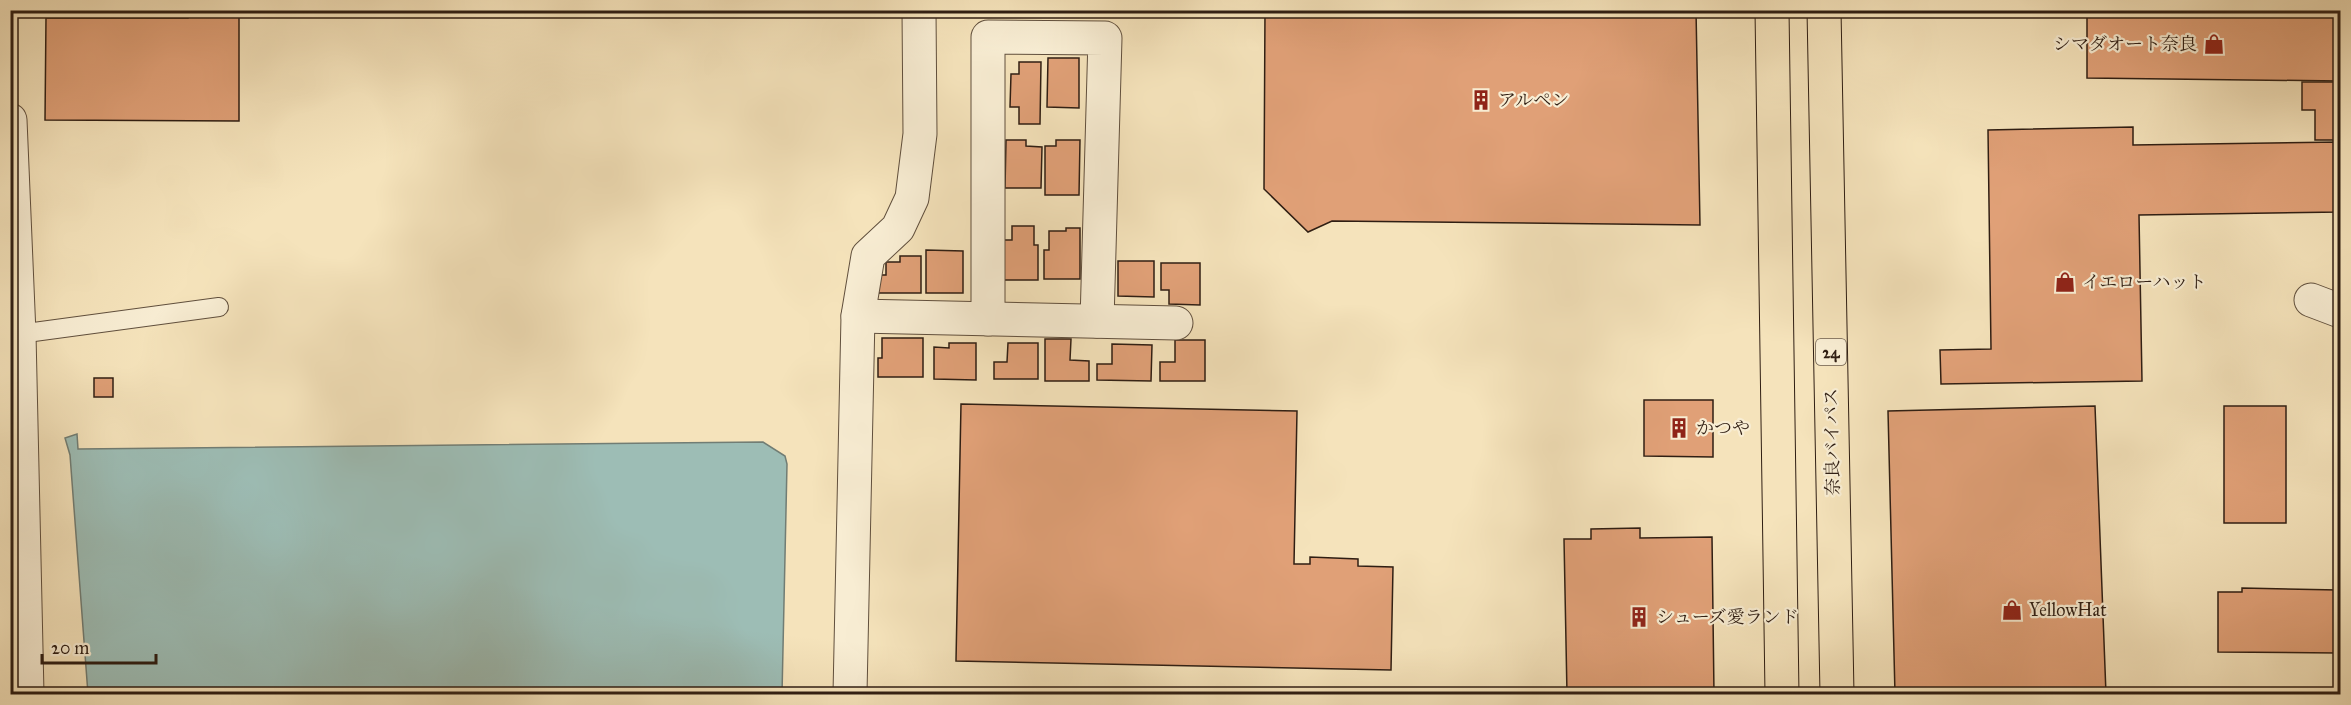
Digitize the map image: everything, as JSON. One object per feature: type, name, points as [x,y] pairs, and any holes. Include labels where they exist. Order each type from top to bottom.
[{"type":"highway","points":[[1772,10],[1782,694]]},
{"type":"highway","name":"奈良バイパス","points":[[1824,10],[1837,694]]},
{"type":"street","points":[[850,694],[858,316],[868,255],[898,228],[912,198],[920,134],[919,10]]},
{"type":"street","points":[[988,319],[988,37],[1105,38],[1097,321]]},
{"type":"street","points":[[10,120],[19,334],[27,694]]},
{"type":"street","points":[[858,316],[1176,323]]},
{"type":"lane","points":[[19,334],[219,307]]},
{"type":"water","points":[[77,434],[78,449],[763,442],[785,456],[787,464],[782,694],[88,694],[70,455],[65,438]]},
{"type":"building","points":[[188,10],[239,10],[239,121],[45,120],[46,18],[188,18]]},
{"type":"building","name":"アルペン","points":[[1265,10],[1696,10],[1700,225],[1332,221],[1308,232],[1264,189]]},
{"type":"building","name":"シマダオート奈良","points":[[2087,10],[2340,10],[2340,81],[2087,78]]},
{"type":"building","points":[[1048,58],[1079,58],[1079,108],[1047,107]]},
{"type":"building","points":[[1019,62],[1041,62],[1040,124],[1019,124],[1019,107],[1010,107],[1011,74],[1019,74]]},
{"type":"building","points":[[2302,82],[2340,82],[2340,140],[2315,140],[2315,110],[2302,110]]},
{"type":"building","name":"イエローハット","points":[[2133,127],[2133,145],[2340,142],[2340,212],[2139,215],[2142,381],[1941,384],[1940,350],[1991,349],[1988,130]]},
{"type":"building","points":[[1006,140],[1026,140],[1026,146],[1042,147],[1041,188],[1005,188]]},
{"type":"building","points":[[1056,140],[1080,140],[1079,195],[1045,195],[1045,146],[1056,146]]},
{"type":"building","points":[[1012,226],[1034,226],[1034,245],[1038,245],[1038,280],[1003,280],[1003,240],[1012,240]]},
{"type":"building","points":[[1066,228],[1080,228],[1080,279],[1044,279],[1044,250],[1049,250],[1049,231],[1066,231]]},
{"type":"building","points":[[926,250],[963,251],[963,293],[926,293]]},
{"type":"building","points":[[900,256],[921,256],[921,293],[876,293],[877,275],[886,275],[886,262],[900,262]]},
{"type":"building","points":[[1118,261],[1154,261],[1154,297],[1118,296]]},
{"type":"building","points":[[1161,263],[1200,263],[1200,305],[1169,304],[1169,290],[1161,290]]},
{"type":"building","points":[[882,338],[923,338],[923,377],[878,377],[878,358],[882,358]]},
{"type":"building","points":[[1045,339],[1071,339],[1070,360],[1089,361],[1089,381],[1045,381]]},
{"type":"building","points":[[1175,340],[1205,340],[1205,381],[1160,381],[1160,362],[1175,362]]},
{"type":"building","points":[[949,343],[976,343],[976,380],[934,379],[934,347],[949,348]]},
{"type":"building","points":[[1008,343],[1038,343],[1038,379],[994,379],[994,362],[1007,362]]},
{"type":"building","points":[[1112,344],[1152,345],[1151,381],[1097,380],[1097,364],[1112,364]]},
{"type":"building","points":[[94,378],[113,378],[113,397],[94,397]]},
{"type":"building","name":"かつや","points":[[1644,400],[1713,400],[1713,457],[1644,456]]},
{"type":"building","points":[[961,404],[1297,411],[1294,564],[1310,564],[1310,557],[1358,559],[1358,566],[1393,567],[1391,670],[956,661]]},
{"type":"building","points":[[2095,406],[2106,694],[1895,694],[1888,411]]},
{"type":"building","points":[[2224,406],[2286,406],[2286,523],[2224,523]]},
{"type":"building","name":"シューズ愛ランド","points":[[1640,528],[1640,538],[1712,537],[1714,694],[1567,694],[1564,539],[1591,539],[1591,529]]},
{"type":"building","points":[[2242,588],[2338,590],[2337,653],[2218,652],[2218,592],[2242,592]]},
{"type":"place","name":"シマダオート奈良","points":[[2214,44]]},
{"type":"place","name":"アルペン","points":[[1481,100]]},
{"type":"place","name":"イエローハット","points":[[2065,282]]},
{"type":"place","name":"かつや","points":[[1679,428]]},
{"type":"place","name":"YellowHat","points":[[2012,610]]},
{"type":"place","name":"シューズ愛ランド","points":[[1639,617]]}]
